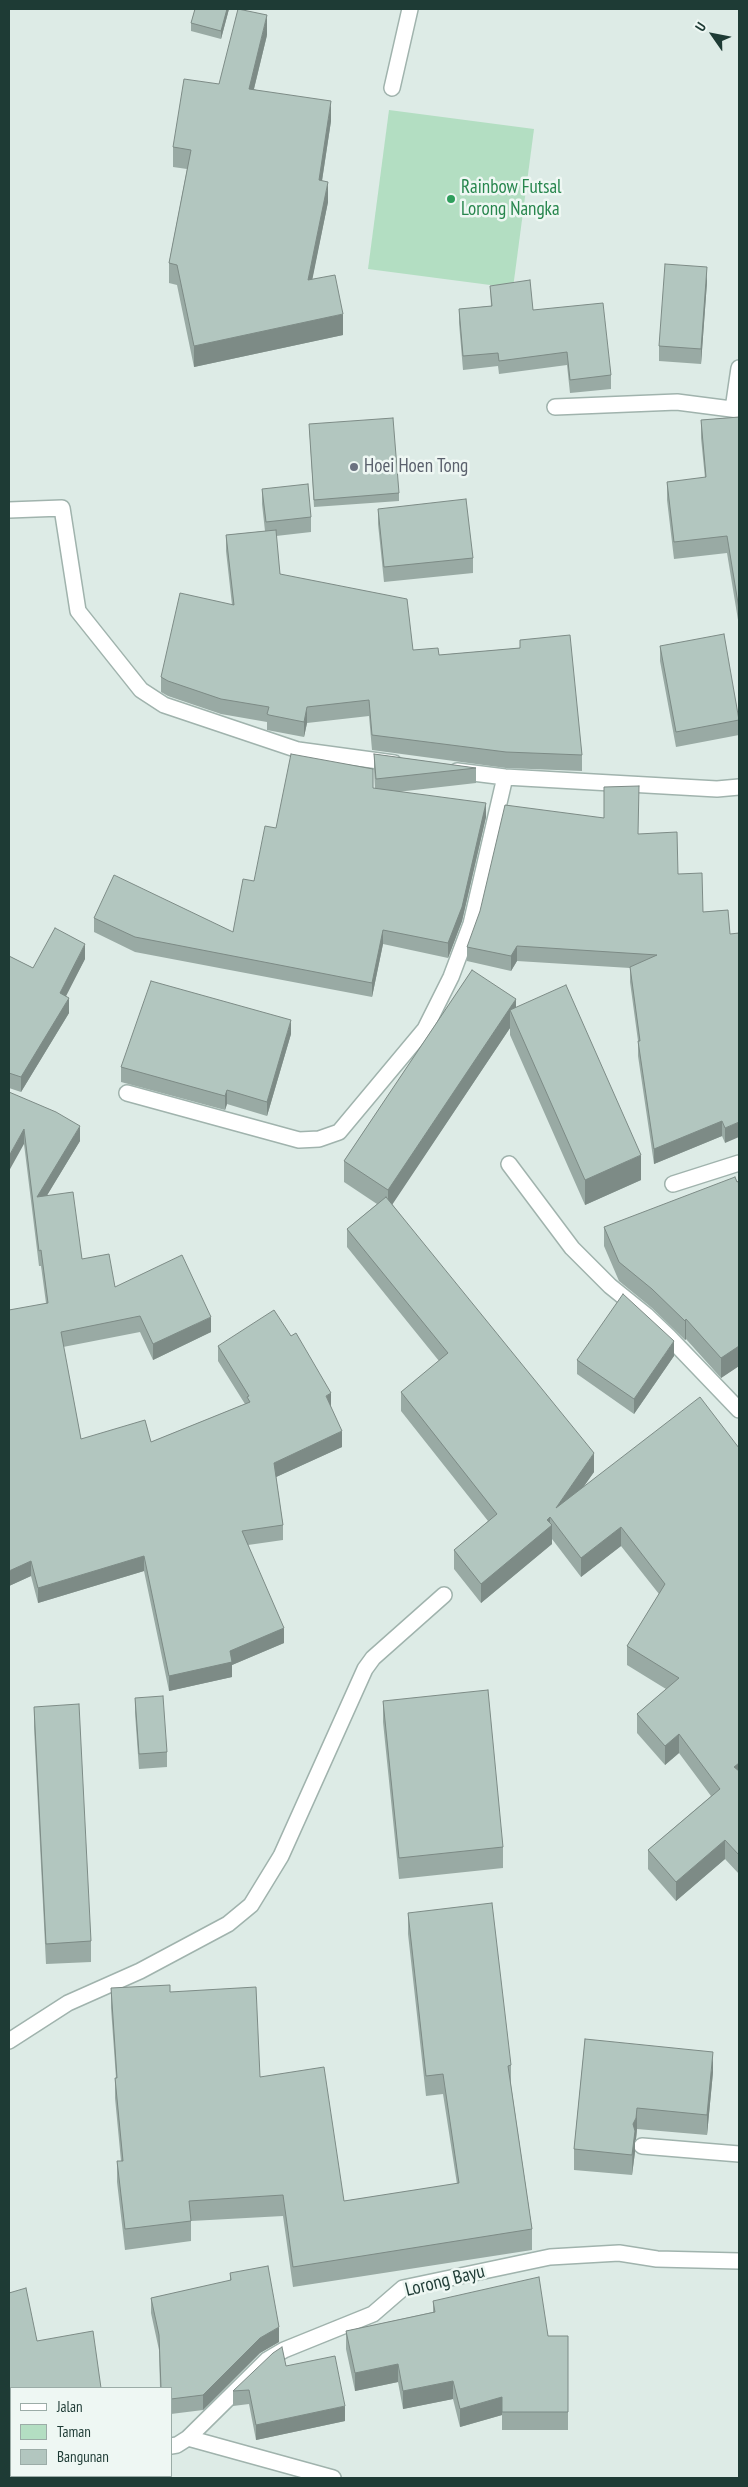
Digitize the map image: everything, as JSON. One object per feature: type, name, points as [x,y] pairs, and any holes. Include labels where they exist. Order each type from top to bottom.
[{"type":"street","points":[[392,88],[410,9]]},
{"type":"street","points":[[555,407],[677,402],[736,410],[739,368]]},
{"type":"street","points":[[9,510],[62,508],[78,612],[141,690],[164,705],[298,750],[406,764]]},
{"type":"street","points":[[446,769],[505,777],[717,789],[739,787]]},
{"type":"street","points":[[127,1093],[299,1140],[319,1139],[339,1132],[425,1029],[451,978],[471,924],[505,777]]},
{"type":"street","points":[[509,1164],[572,1248],[610,1286],[664,1332],[739,1410]]},
{"type":"street","points":[[673,1184],[739,1164]]},
{"type":"street","points":[[9,2041],[68,2004],[140,1971],[228,1924],[251,1905],[281,1856],[365,1669],[373,1658],[444,1595]]},
{"type":"street","points":[[642,2146],[739,2154]]},
{"type":"street","name":"Lorong Bayu","points":[[172,2446],[188,2438],[267,2360],[284,2350],[373,2314],[403,2288],[550,2257],[619,2253],[657,2259],[739,2261]]},
{"type":"street","points":[[188,2438],[333,2478]]},
{"type":"green space","name":"Rainbow Futsal Lorong Nangka","points":[[389,110],[534,129],[513,288],[368,269]]},
{"type":"building","points":[[195,9],[227,9],[221,31],[191,23]]},
{"type":"building","points":[[238,9],[267,15],[249,89],[331,101],[319,180],[328,182],[308,280],[335,275],[343,314],[194,346],[177,265],[169,263],[191,150],[173,147],[184,79],[219,84]]},
{"type":"building","points":[[665,264],[707,267],[701,349],[659,346]]},
{"type":"building","points":[[530,280],[533,310],[603,303],[611,375],[570,380],[567,352],[499,361],[498,353],[463,356],[459,309],[492,306],[490,286]]},
{"type":"building","points":[[739,417],[739,609],[727,536],[674,542],[667,482],[706,477],[701,420]]},
{"type":"building","name":"Hoei Hoen Tong","points":[[393,418],[399,493],[314,500],[309,424]]},
{"type":"building","points":[[308,484],[311,517],[266,522],[262,489]]},
{"type":"building","points":[[466,499],[473,558],[384,567],[378,509]]},
{"type":"building","points":[[276,530],[280,574],[407,599],[413,650],[438,648],[439,655],[520,648],[520,640],[570,635],[582,755],[506,752],[372,735],[369,700],[307,707],[304,722],[269,715],[267,714],[269,707],[221,699],[161,677],[180,593],[234,605],[226,535]]},
{"type":"building","points":[[724,634],[739,720],[676,732],[660,646]]},
{"type":"building","points":[[291,754],[373,769],[373,788],[486,803],[462,907],[448,943],[383,930],[372,983],[135,937],[94,918],[114,875],[233,932],[243,879],[254,881],[265,826],[276,828]]},
{"type":"building","points":[[374,754],[476,768],[376,779]]},
{"type":"building","points":[[639,786],[638,834],[677,832],[678,874],[702,873],[703,912],[728,910],[730,934],[739,933],[739,1122],[725,1128],[722,1121],[654,1149],[638,1041],[640,1041],[630,967],[657,955],[517,946],[511,956],[467,947],[480,911],[505,805],[604,818],[604,787]]},
{"type":"building","points":[[55,928],[85,944],[60,993],[69,998],[21,1077],[9,1073],[9,956],[33,968]]},
{"type":"building","points":[[472,970],[516,999],[388,1190],[344,1161]]},
{"type":"building","points":[[151,981],[291,1020],[267,1102],[227,1090],[225,1096],[121,1067]]},
{"type":"building","points":[[566,985],[641,1155],[585,1180],[510,1010]]},
{"type":"building","points":[[9,1092],[56,1112],[80,1126],[37,1197],[73,1192],[82,1259],[109,1254],[115,1287],[182,1255],[211,1317],[153,1344],[140,1316],[61,1332],[81,1439],[145,1420],[151,1442],[250,1402],[247,1397],[249,1396],[218,1346],[274,1310],[291,1336],[296,1333],[331,1393],[326,1396],[342,1431],[274,1463],[283,1525],[242,1531],[284,1628],[230,1651],[232,1662],[169,1676],[144,1556],[38,1588],[31,1561],[9,1571],[9,1310],[48,1303],[41,1250],[39,1251],[24,1129],[9,1156]]},
{"type":"building","points":[[735,1177],[737,1182],[739,1181],[739,1346],[721,1358],[686,1319],[685,1321],[652,1289],[619,1262],[604,1227]]},
{"type":"building","points":[[386,1197],[594,1453],[556,1508],[700,1397],[739,1448],[739,1763],[734,1767],[739,1771],[739,1855],[725,1840],[676,1882],[648,1850],[720,1789],[679,1734],[665,1746],[637,1714],[679,1678],[627,1646],[665,1584],[621,1527],[581,1558],[550,1517],[547,1520],[552,1525],[481,1584],[454,1550],[497,1514],[401,1392],[448,1353],[347,1229]]},
{"type":"building","points":[[623,1294],[674,1341],[634,1399],[577,1360]]},
{"type":"building","points":[[488,1690],[503,1847],[399,1858],[383,1701]]},
{"type":"building","points":[[163,1696],[167,1752],[139,1754],[135,1698]]},
{"type":"building","points":[[79,1704],[91,1941],[46,1944],[34,1707]]},
{"type":"building","points":[[492,1903],[511,2065],[508,2066],[532,2229],[293,2267],[283,2195],[189,2201],[191,2221],[125,2229],[117,2161],[123,2161],[115,2078],[117,2078],[111,1988],[170,1985],[170,1992],[256,1987],[260,2077],[324,2067],[344,2201],[459,2183],[443,2074],[426,2076],[408,1913]]},
{"type":"building","points":[[585,2039],[713,2052],[707,2115],[637,2108],[633,2124],[635,2131],[632,2155],[574,2149]]},
{"type":"building","points":[[268,2266],[279,2327],[260,2338],[203,2395],[172,2399],[172,2387],[161,2387],[159,2335],[151,2298],[231,2280],[230,2273]]},
{"type":"building","points":[[539,2277],[548,2336],[568,2336],[568,2412],[502,2412],[502,2397],[460,2409],[453,2381],[403,2391],[398,2364],[355,2373],[346,2331],[435,2312],[433,2301]]},
{"type":"building","points":[[26,2288],[37,2341],[93,2331],[101,2387],[10,2387],[10,2441],[9,2441],[9,2293]]},
{"type":"building","points":[[282,2347],[286,2366],[335,2356],[345,2406],[256,2425],[249,2390],[233,2391],[273,2353]]},
{"type":"building","points":[[9,2458],[10,2477],[16,2478],[9,2478]]},
{"type":"place","name":"Rainbow Futsal Lorong Nangka","points":[[451,199]]},
{"type":"place","name":"Hoei Hoen Tong","points":[[354,467]]}]
